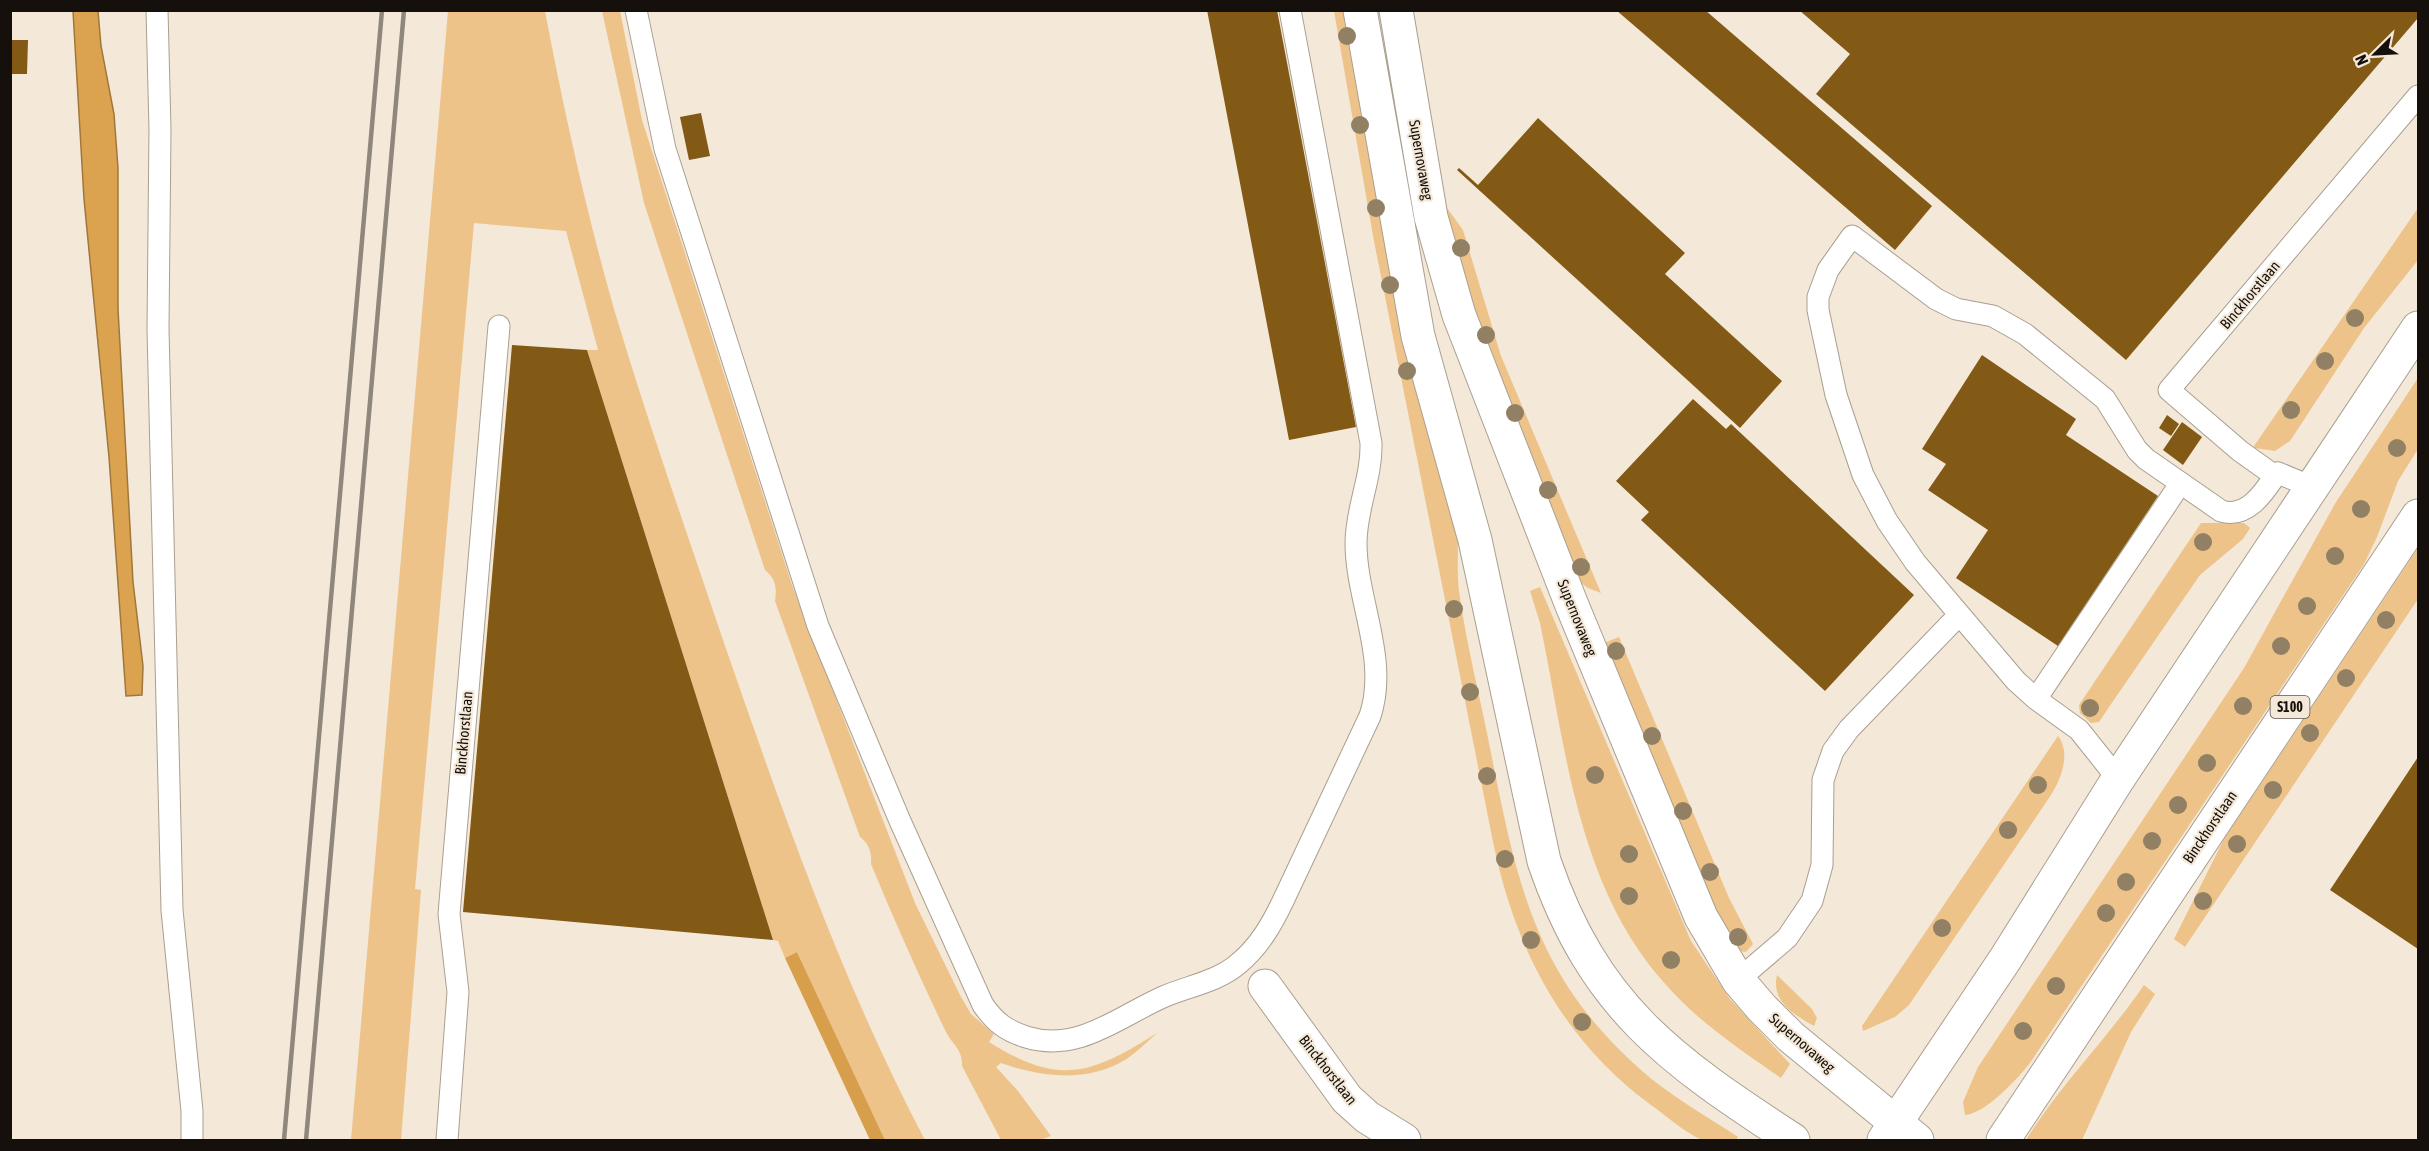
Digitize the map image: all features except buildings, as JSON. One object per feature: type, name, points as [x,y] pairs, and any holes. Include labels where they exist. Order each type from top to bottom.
[{"type":"main road","points":[[1360,10],[1418,336],[1475,540],[1540,840],[1557,898],[1593,969],[1634,1021],[1689,1069],[1793,1140]]},
{"type":"main road","name":"Supernovaweg","points":[[1396,10],[1433,226],[1459,315],[1562,581],[1683,875],[1711,937],[1738,980],[1791,1037],[1899,1134]]},
{"type":"main road","points":[[1899,1134],[2118,779],[2418,328]]},
{"type":"main road","name":"Binckhorstlaan","points":[[2003,1140],[2418,516]]},
{"type":"main road","name":"Binckhorstlaan","points":[[1265,986],[1347,1099],[1367,1117],[1404,1140]]},
{"type":"lane","points":[[157,10],[160,129],[158,329],[172,910],[192,1111],[192,1140]]},
{"type":"lane","points":[[636,10],[665,149],[818,626],[900,821],[983,1005],[991,1017],[1006,1030],[1045,1041],[1071,1040],[1106,1028],[1162,998],[1218,977],[1245,958],[1269,928],[1370,716],[1378,680],[1358,572],[1356,540],[1360,511],[1370,478],[1371,442],[1290,10]]},
{"type":"lane","name":"Binckhorstlaan","points":[[2312,487],[2278,473],[2276,476],[2240,450],[2169,390],[2418,96]]},
{"type":"lane","points":[[2118,779],[2079,730],[2023,689],[1915,562],[1887,521],[1863,475],[1845,428],[1823,343],[1818,297],[1828,270],[1852,236],[1936,299],[1956,309],[1992,316],[2025,334],[2099,393],[2118,417],[2137,450],[2215,507],[2230,513],[2249,506],[2276,476]]},
{"type":"lane","name":"Binckhorstlaan","points":[[447,1140],[458,992],[449,914],[499,326]]},
{"type":"lane","points":[[2036,699],[2180,483]]},
{"type":"lane","points":[[1738,980],[1787,938],[1812,901],[1822,865],[1823,780],[1833,751],[1849,729],[1959,615]]},
{"type":"lane","points":[[1245,958],[1265,986]]},
{"type":"shaded area","points":[[73,11],[98,11],[101,46],[114,114],[118,168],[118,309],[133,582],[143,666],[142,695],[126,696],[109,457],[84,199]]},
{"type":"shaded area","points":[[448,11],[545,11],[594,235],[614,309],[667,475],[745,704],[815,894],[866,1019],[925,1140],[885,1140],[797,952],[785,958],[778,941],[773,940],[587,350],[598,350],[566,231],[474,223],[415,889],[421,890],[401,1140],[351,1140]]},
{"type":"shaded area","points":[[602,11],[620,11],[642,120],[792,585],[915,903],[960,995],[971,1014],[994,1034],[989,1042],[1014,1056],[1056,1070],[1074,1070],[1093,1066],[1113,1058],[1157,1033],[1125,1060],[1095,1072],[1063,1075],[1031,1072],[1001,1063],[996,1067],[1018,1091],[1051,1136],[1040,1140],[1001,1140],[962,1066],[959,1051],[945,1030],[871,864],[866,842],[860,837],[775,601],[775,584],[765,570],[644,203]]},
{"type":"shaded area","points":[[1334,11],[1350,11],[1458,537],[1459,591],[1469,648],[1509,837],[1534,921],[1552,960],[1575,997],[1604,1034],[1652,1079],[1738,1137],[1736,1140],[1711,1141],[1692,1135],[1620,1079],[1592,1051],[1568,1021],[1547,989],[1529,955],[1514,919],[1493,842],[1373,236]]},
{"type":"shaded area","points":[[1444,208],[1447,208],[1463,230],[1501,356],[1601,593],[1588,588],[1576,579],[1481,351]]},
{"type":"shaded area","points":[[2418,208],[2418,260],[2364,328],[2290,441],[2275,451],[2255,448],[2254,446]]},
{"type":"shaded area","points":[[2418,378],[2418,449],[2398,481],[2364,564],[2032,1060],[2011,1085],[1992,1102],[1965,1115],[1963,1102],[1978,1067],[2244,668],[2336,502]]},
{"type":"shaded area","points":[[2201,523],[2244,523],[2250,528],[2243,539],[2200,575],[2099,722],[2091,723],[2080,713],[2079,705]]},
{"type":"shaded area","points":[[2418,548],[2418,599],[2185,947],[2174,939],[2224,839]]},
{"type":"shaded area","points":[[1540,587],[1691,941],[1730,999],[1790,1064],[1781,1078],[1722,1036],[1668,987],[1637,948],[1613,906],[1594,862],[1568,767],[1540,623],[1530,591]]},
{"type":"shaded area","points":[[1619,637],[1729,898],[1753,944],[1746,952],[1740,951],[1723,925],[1704,885],[1604,643]]},
{"type":"shaded area","points":[[2058,736],[2064,751],[2063,768],[2049,798],[1909,1005],[1895,1017],[1863,1031],[1862,1026]]},
{"type":"shaded area","points":[[797,952],[885,1140],[870,1140],[785,958]]},
{"type":"shaded area","points":[[1777,975],[1812,1009],[1817,1018],[1814,1026],[1785,1006],[1777,992]]},
{"type":"shaded area","points":[[2144,985],[2155,994],[2131,1032],[2082,1140],[2026,1140],[2054,1100]]},
{"type":"railway","points":[[284,1140],[382,10]]},
{"type":"railway","points":[[306,1140],[404,10]]}]
